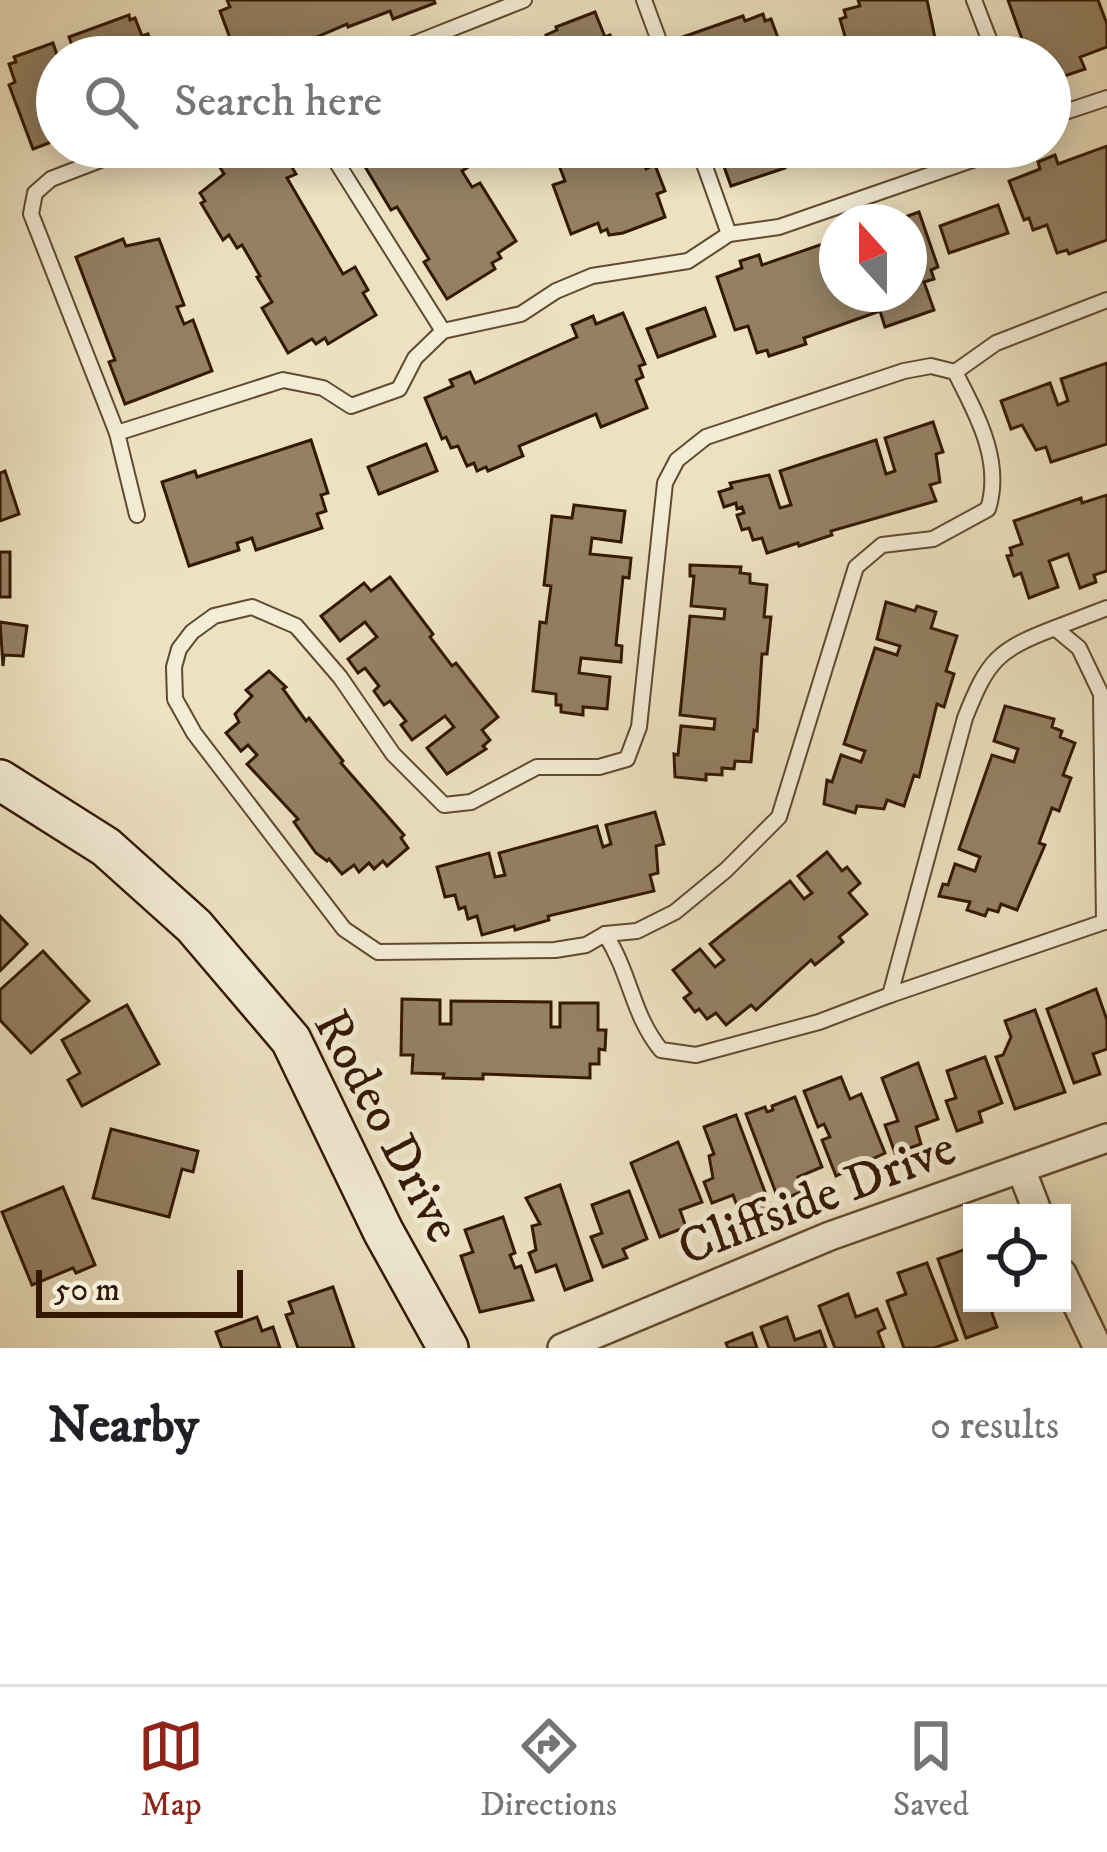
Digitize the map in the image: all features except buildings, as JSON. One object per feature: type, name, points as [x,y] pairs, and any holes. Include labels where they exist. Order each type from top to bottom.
[{"type":"street","name":"Rodeo Drive","points":[[0,780],[106,847],[141,878],[194,926],[292,1040],[383,1231],[448,1348]]},
{"type":"street","name":"Cliffside Drive","points":[[562,1348],[830,1236],[1107,1138]]},
{"type":"street","points":[[1021,1169],[1035,1204]]},
{"type":"street","points":[[1071,1292],[1098,1348]]},
{"type":"lane","points":[[433,36],[524,0]]},
{"type":"lane","points":[[644,0],[657,36]]},
{"type":"lane","points":[[974,0],[989,36]]},
{"type":"lane","points":[[1071,110],[1107,98]]},
{"type":"lane","points":[[80,168],[51,179],[35,193],[31,214],[117,433],[137,514]]},
{"type":"lane","points":[[340,168],[443,331]]},
{"type":"lane","points":[[705,168],[729,235]]},
{"type":"lane","points":[[117,433],[283,380],[323,388],[351,406],[399,389],[415,358],[443,331],[521,314],[556,291],[592,276],[688,261],[729,235],[779,227],[949,168]]},
{"type":"lane","points":[[956,372],[995,343],[1107,300]]},
{"type":"lane","points":[[931,366],[956,372],[989,449],[996,484],[988,509],[933,538],[882,545],[856,567],[779,817],[675,912],[637,931],[605,934],[586,945],[555,950],[378,952],[344,929],[194,733],[175,699],[174,667],[179,649],[192,632],[214,616],[252,607],[296,626],[340,677],[393,754],[444,805],[471,802],[537,767],[599,767],[627,758],[639,727],[665,483],[677,460],[706,437],[904,371],[931,366]]},
{"type":"lane","points":[[890,995],[965,718],[981,679],[1012,644],[1107,608]]},
{"type":"lane","points":[[605,934],[624,963],[644,1029],[661,1049],[696,1055],[819,1022],[1105,921],[1100,694],[1079,647],[1055,628]]}]
